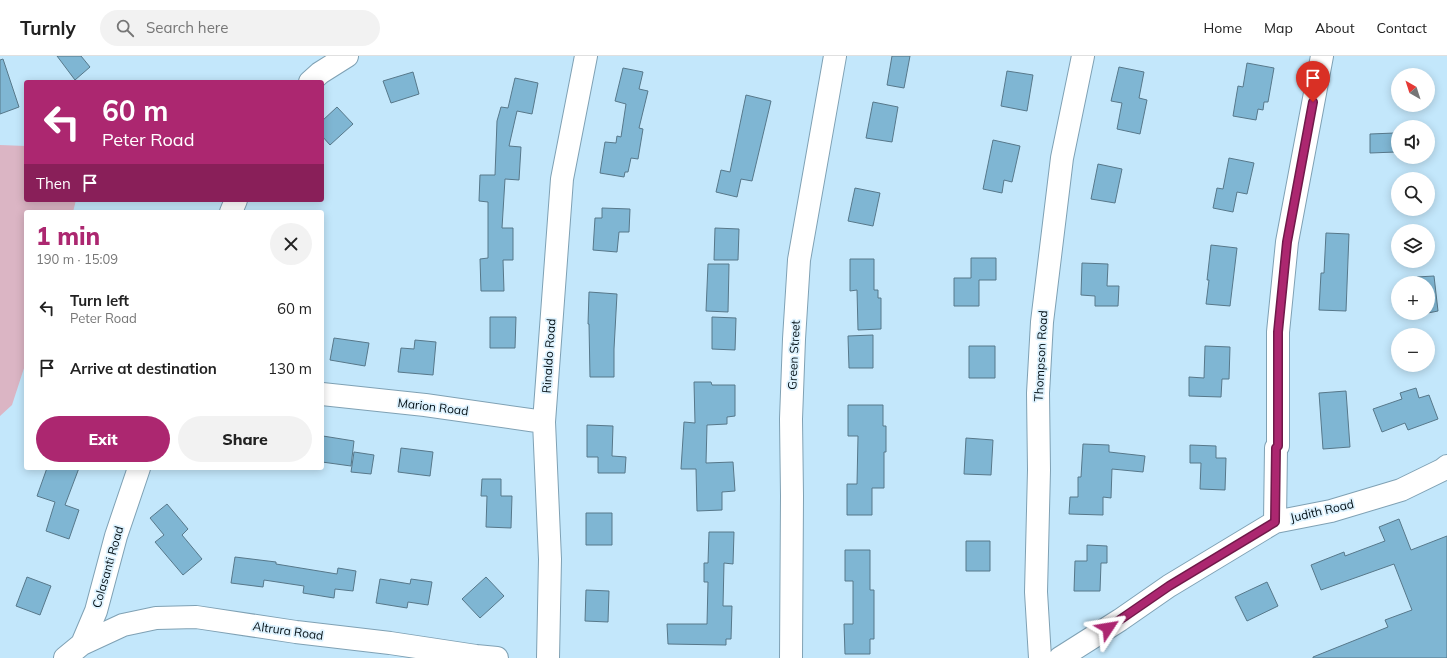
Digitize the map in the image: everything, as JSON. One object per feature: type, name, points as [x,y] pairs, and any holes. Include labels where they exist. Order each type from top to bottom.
[{"type":"street","points":[[312,80],[320,73],[347,56]]},
{"type":"street","name":"Rinaldo Road","points":[[548,658],[550,559],[544,422],[562,179],[586,56]]},
{"type":"street","name":"Green Street","points":[[791,658],[791,420],[799,260],[835,56]]},
{"type":"street","name":"Thompson Road","points":[[1040,658],[1036,592],[1039,470],[1038,393],[1042,322],[1062,158],[1083,56]]},
{"type":"street","points":[[1275,522],[1276,448],[1278,446],[1278,332],[1287,242],[1322,56]]},
{"type":"street","name":"Marion Road","points":[[324,394],[425,404],[544,422]]},
{"type":"street","name":"Judith Road","points":[[1060,658],[1120,620],[1169,586],[1275,522],[1331,510],[1401,490],[1442,470],[1447,466]]},
{"type":"street","name":"Colasanti Road","points":[[65,658],[82,644],[96,611],[116,536],[138,470]]},
{"type":"street","name":"Altrura Road","points":[[82,644],[123,625],[156,618],[196,618],[497,658]]},
{"type":"shaded area","points":[[0,145],[24,146],[24,202],[76,202],[74,210],[24,210],[24,368],[12,405],[0,416]]},
{"type":"building","points":[[57,56],[81,56],[90,67],[75,80]]},
{"type":"building","points":[[892,56],[910,56],[904,88],[887,85]]},
{"type":"building","points":[[3,59],[19,107],[0,114],[0,60]]},
{"type":"building","points":[[1247,63],[1274,68],[1268,102],[1264,102],[1263,110],[1258,109],[1256,120],[1233,116],[1238,86],[1243,87]]},
{"type":"building","points":[[1119,67],[1144,72],[1139,98],[1147,100],[1140,134],[1117,129],[1122,103],[1111,101]]},
{"type":"building","points":[[623,68],[643,72],[639,89],[648,91],[639,128],[643,129],[638,159],[631,158],[628,172],[625,172],[624,177],[600,173],[605,142],[616,143],[617,136],[621,137],[626,104],[615,101]]},
{"type":"building","points":[[1007,71],[1033,75],[1027,111],[1001,106]]},
{"type":"building","points":[[413,72],[419,94],[391,103],[383,81]]},
{"type":"building","points":[[515,78],[538,83],[532,114],[517,111],[509,146],[521,147],[519,180],[505,179],[502,228],[513,228],[513,260],[503,260],[504,291],[481,291],[480,259],[488,258],[488,202],[479,201],[480,175],[495,175],[497,121],[501,107],[508,108]]},
{"type":"building","points":[[746,95],[771,101],[752,181],[741,179],[737,197],[716,192],[721,170],[730,172]]},
{"type":"building","points":[[873,102],[898,107],[892,142],[866,138]]},
{"type":"building","points":[[337,107],[353,124],[330,145],[324,138],[324,119]]},
{"type":"building","points":[[1391,133],[1391,152],[1370,153],[1370,134]]},
{"type":"building","points":[[993,140],[1020,146],[1012,182],[1004,180],[1002,193],[983,189]]},
{"type":"building","points":[[1229,158],[1254,163],[1247,194],[1237,192],[1233,212],[1213,208],[1217,188],[1223,189]]},
{"type":"building","points":[[1098,164],[1122,169],[1115,203],[1091,199]]},
{"type":"building","points":[[855,188],[880,193],[873,226],[848,221]]},
{"type":"building","points":[[602,208],[630,209],[629,232],[619,232],[617,252],[593,250],[595,218],[602,218]]},
{"type":"building","points":[[715,228],[739,229],[738,260],[714,260]]},
{"type":"building","points":[[1326,233],[1349,234],[1346,311],[1319,310],[1321,273],[1324,273]]},
{"type":"building","points":[[1211,245],[1237,248],[1230,306],[1206,304]]},
{"type":"building","points":[[971,258],[996,258],[996,280],[979,280],[979,306],[954,306],[954,278],[971,278]]},
{"type":"building","points":[[850,259],[874,259],[874,290],[878,290],[878,298],[881,298],[881,329],[858,330],[857,290],[850,291]]},
{"type":"building","points":[[1082,263],[1108,264],[1107,286],[1119,286],[1118,306],[1095,306],[1095,296],[1081,295]]},
{"type":"building","points":[[708,264],[729,264],[728,312],[706,311]]},
{"type":"building","points":[[1435,285],[1438,311],[1435,312]]},
{"type":"building","points":[[589,292],[617,294],[614,377],[590,377],[588,324]]},
{"type":"building","points":[[490,317],[516,317],[515,348],[490,348]]},
{"type":"building","points":[[712,317],[736,318],[735,350],[712,349]]},
{"type":"building","points":[[873,335],[873,368],[849,368],[848,336]]},
{"type":"building","points":[[334,338],[369,343],[365,366],[330,360]]},
{"type":"building","points":[[415,340],[436,342],[433,375],[398,372],[401,348],[414,349]]},
{"type":"building","points":[[969,346],[995,346],[995,378],[969,378]]},
{"type":"building","points":[[1205,346],[1230,347],[1229,379],[1222,379],[1221,397],[1189,396],[1189,377],[1204,378]]},
{"type":"building","points":[[694,382],[711,382],[712,385],[735,385],[735,416],[727,417],[727,424],[707,425],[706,463],[733,462],[735,491],[722,492],[722,510],[697,511],[696,469],[681,469],[684,422],[695,423]]},
{"type":"building","points":[[1416,388],[1419,398],[1429,395],[1438,419],[1408,430],[1405,423],[1382,432],[1373,409],[1402,399],[1400,393]]},
{"type":"building","points":[[1346,391],[1350,447],[1323,449],[1319,393]]},
{"type":"building","points":[[848,405],[883,405],[883,426],[886,426],[884,488],[872,488],[872,515],[847,515],[847,484],[857,484],[858,436],[848,436]]},
{"type":"building","points":[[587,425],[613,426],[612,456],[626,457],[625,473],[598,473],[598,457],[587,457]]},
{"type":"building","points":[[324,436],[354,441],[351,466],[324,462]]},
{"type":"building","points":[[966,438],[993,440],[991,475],[964,474]]},
{"type":"building","points":[[1083,444],[1109,445],[1109,452],[1145,456],[1143,472],[1112,469],[1111,498],[1103,497],[1103,515],[1069,514],[1070,497],[1078,497],[1078,477],[1081,477]]},
{"type":"building","points":[[1190,445],[1216,446],[1216,458],[1226,458],[1225,490],[1200,489],[1201,463],[1190,463]]},
{"type":"building","points":[[401,448],[433,452],[430,476],[398,472]]},
{"type":"building","points":[[354,452],[374,455],[371,474],[351,472]]},
{"type":"building","points":[[46,470],[78,470],[65,505],[79,510],[69,539],[46,531],[55,502],[37,496]]},
{"type":"building","points":[[482,479],[501,479],[501,496],[512,496],[511,528],[486,527],[487,496],[481,496]]},
{"type":"building","points":[[167,504],[188,529],[182,535],[202,559],[183,575],[155,542],[164,535],[150,518]]},
{"type":"building","points":[[586,513],[612,513],[612,545],[586,545]]},
{"type":"building","points":[[1399,519],[1411,550],[1447,536],[1447,658],[1313,658],[1388,627],[1385,620],[1412,610],[1394,564],[1321,590],[1311,565],[1344,552],[1345,556],[1385,541],[1379,527]]},
{"type":"building","points":[[709,532],[734,532],[733,564],[724,563],[723,606],[732,606],[731,639],[726,639],[726,645],[668,644],[667,624],[707,624],[708,582],[704,582],[704,563],[708,563]]},
{"type":"building","points":[[966,541],[990,541],[990,571],[966,571]]},
{"type":"building","points":[[1087,545],[1107,546],[1107,563],[1101,563],[1100,591],[1074,591],[1075,561],[1087,561]]},
{"type":"building","points":[[845,550],[870,550],[870,590],[874,590],[874,639],[870,639],[870,654],[845,654],[844,624],[853,624],[853,581],[845,581]]},
{"type":"building","points":[[235,557],[276,562],[276,564],[337,574],[338,568],[356,571],[353,591],[335,589],[334,598],[303,593],[304,586],[264,580],[263,587],[231,583]]},
{"type":"building","points":[[27,577],[51,586],[40,615],[16,606]]},
{"type":"building","points":[[486,577],[504,596],[480,618],[462,599]]},
{"type":"building","points":[[380,579],[410,584],[411,579],[432,582],[428,605],[408,602],[407,608],[376,603]]},
{"type":"building","points":[[1267,582],[1278,606],[1247,621],[1235,597]]},
{"type":"building","points":[[586,590],[609,591],[608,622],[585,621]]},
{"type":"route","points":[[1108,628],[1169,586],[1275,522],[1276,448],[1278,446],[1278,332],[1287,242],[1313,102]]}]
